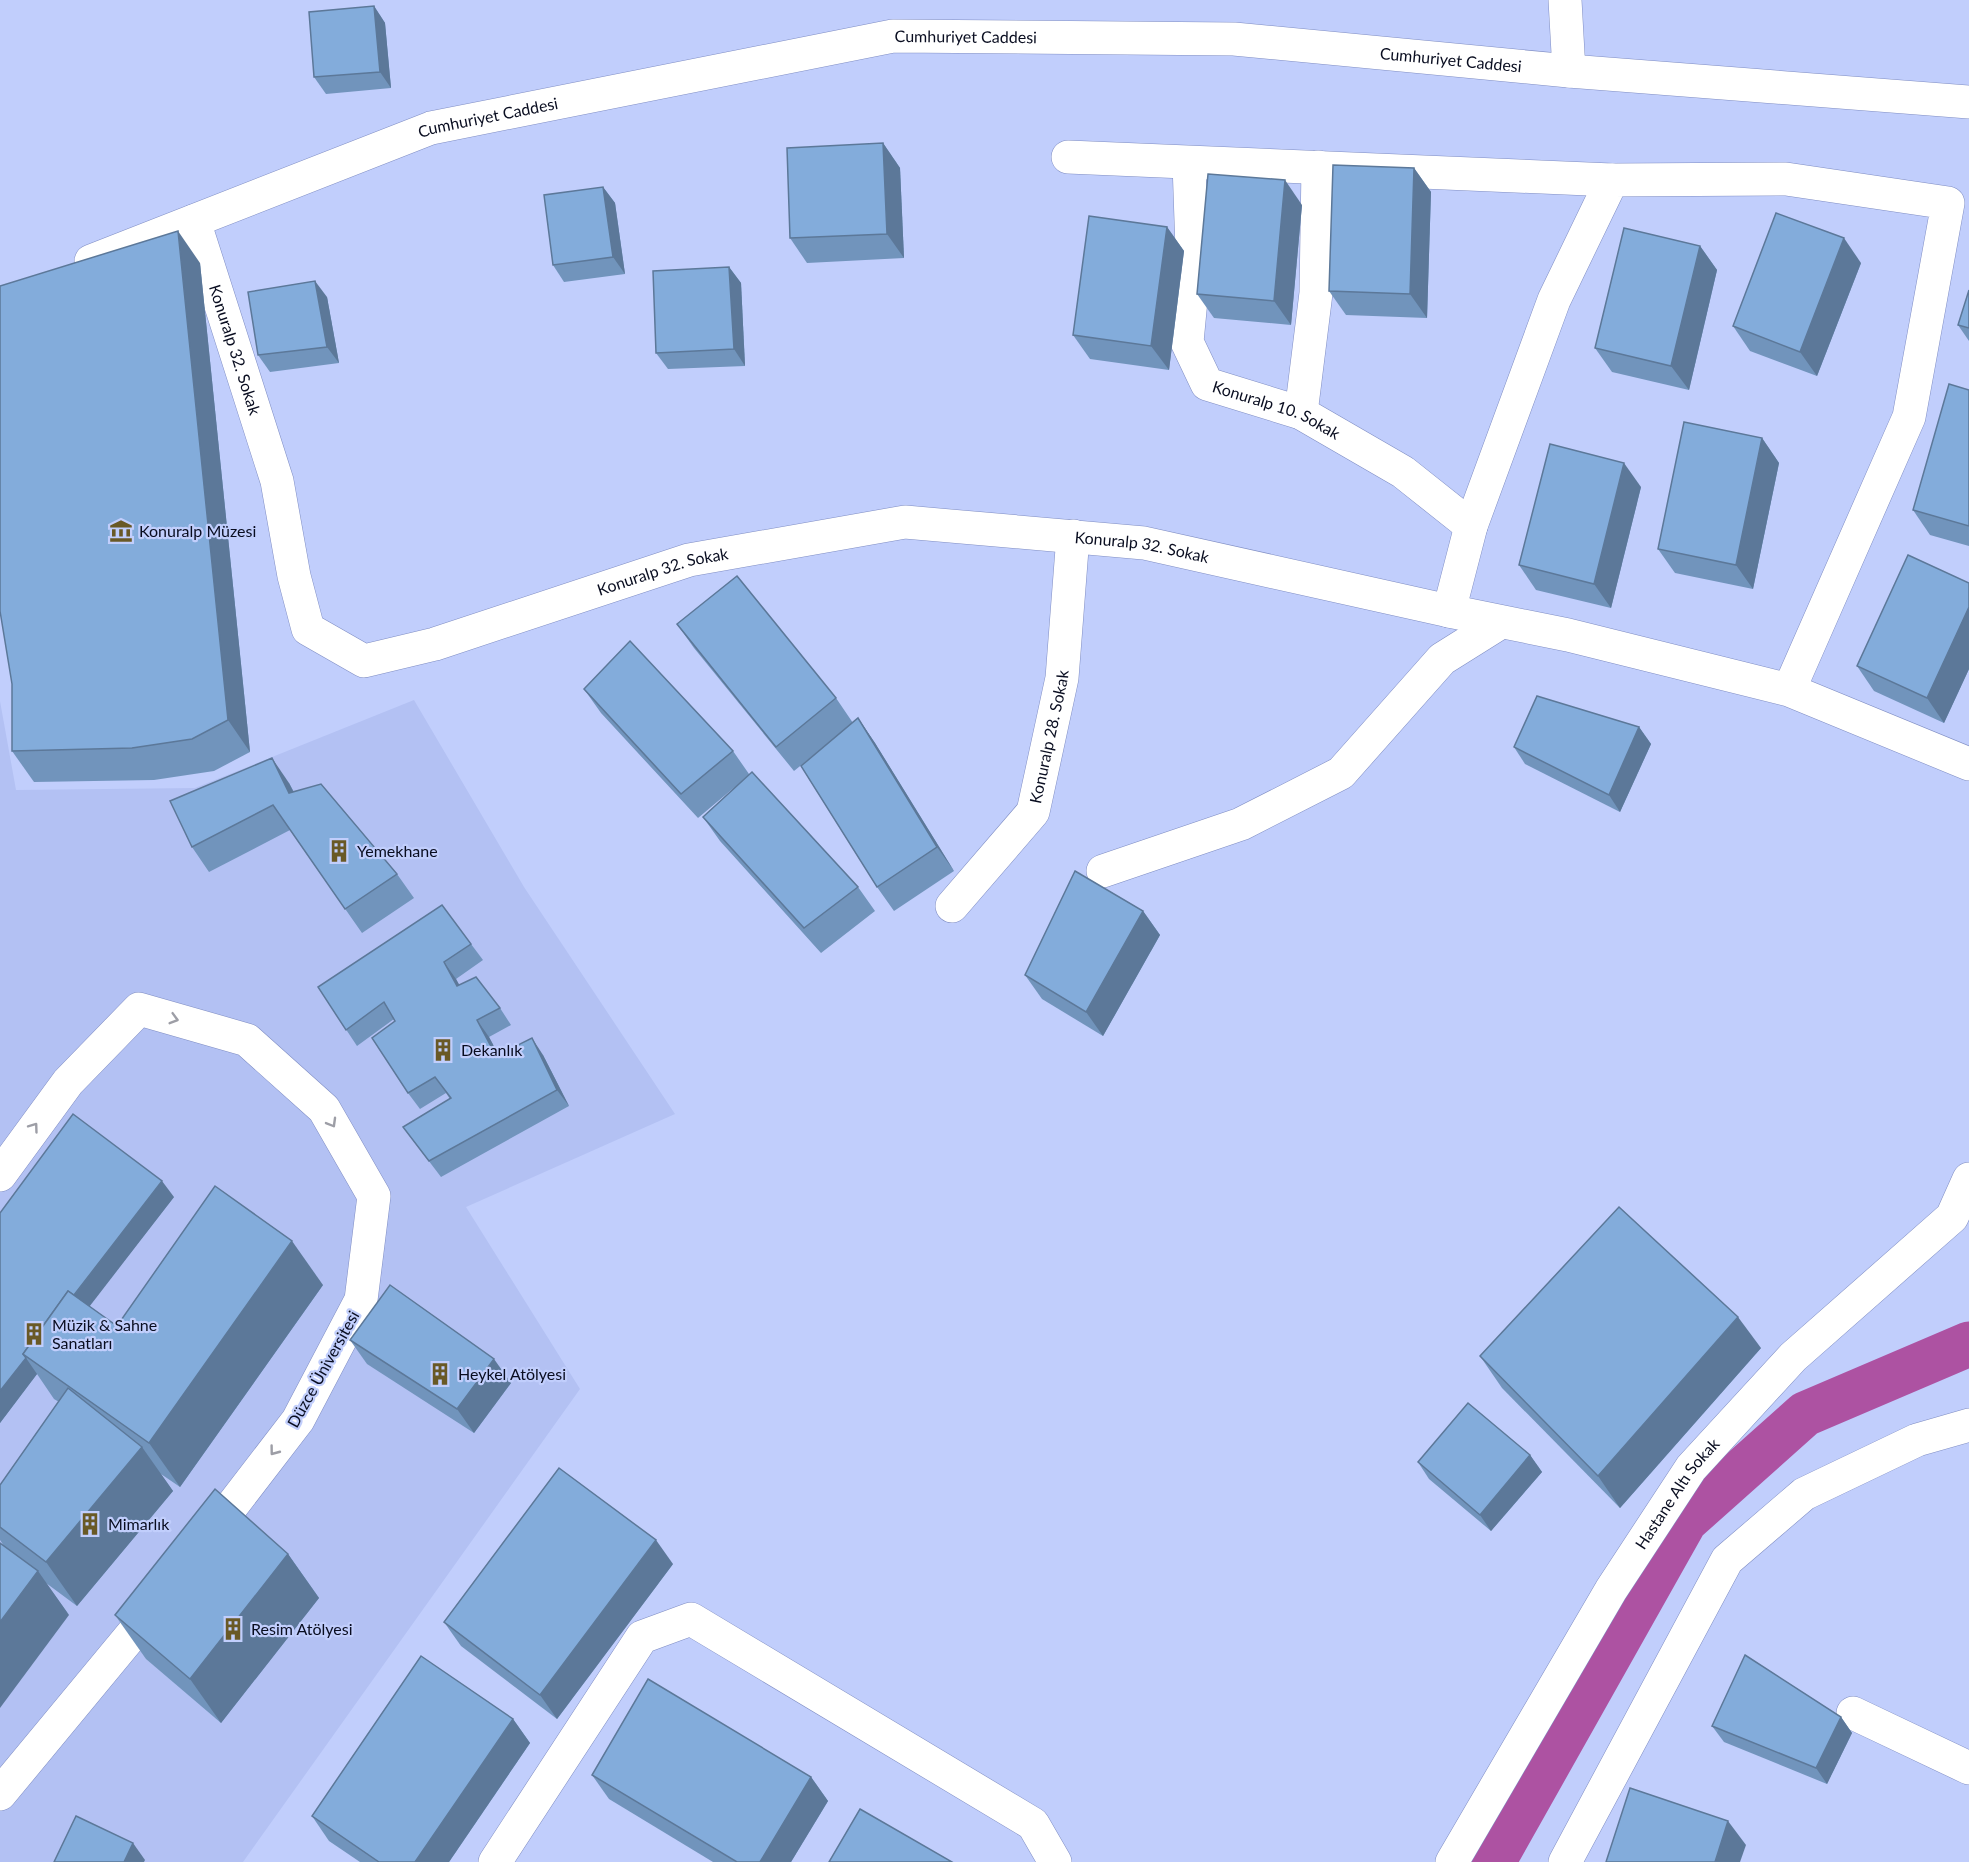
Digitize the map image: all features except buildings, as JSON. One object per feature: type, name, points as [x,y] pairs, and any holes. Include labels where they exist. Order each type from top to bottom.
[{"type":"street","points":[[1565,0],[1569,71]]},
{"type":"street","name":"Cumhuriyet Caddesi","points":[[65,272],[431,129],[893,36],[1234,39],[1569,71],[1969,102]]},
{"type":"street","points":[[1068,157],[1190,164],[1318,167],[1611,180],[1786,179],[1959,200],[1909,417],[1789,690]]},
{"type":"street","name":"Konuralp 10. Sokak","points":[[1190,164],[1193,279],[1187,342],[1207,384],[1300,413],[1403,472],[1471,526]]},
{"type":"street","points":[[1300,413],[1316,293],[1318,167]]},
{"type":"street","points":[[1449,611],[1471,526],[1554,300],[1611,180]]},
{"type":"street","name":"Konuralp 32. Sokak","points":[[194,221],[277,481],[308,629],[364,661],[435,644],[689,560],[906,522],[1144,543],[1568,635],[1789,690],[1967,755]]},
{"type":"street","name":"Konuralp 28. Sokak","points":[[952,906],[1033,812],[1062,678],[1073,536]]},
{"type":"street","points":[[1103,871],[1241,824],[1341,773],[1442,659],[1501,622]]},
{"type":"street","name":"Düzce Üniversitesi","points":[[0,1175],[68,1082],[139,1009],[247,1040],[324,1109],[374,1196],[361,1300],[298,1420],[128,1642],[0,1794]]},
{"type":"street","name":"Hastane Altı Sokak","points":[[1452,1862],[1611,1590],[1691,1468],[1793,1357],[1952,1217],[1969,1179]]},
{"type":"street","points":[[1565,1862],[1727,1560],[1804,1494],[1917,1440],[1969,1425]]},
{"type":"street","points":[[495,1862],[642,1636],[691,1618],[1033,1824],[1055,1862]]},
{"type":"street","points":[[1853,1713],[1969,1768]]},
{"type":"shaded area","points":[[414,700],[524,887],[675,1114],[466,1207],[580,1389],[243,1862],[0,1862],[0,701],[16,790],[195,788]]},
{"type":"waterway","points":[[1493,1862],[1685,1521],[1805,1414],[1969,1344]]},
{"type":"place","name":"Konuralp Müzesi","points":[[121,531]]},
{"type":"place","name":"Yemekhane","points":[[339,851]]},
{"type":"place","name":"Dekanlık","points":[[443,1050]]},
{"type":"place","name":"Müzik & Sahne Sanatları","points":[[34,1334]]},
{"type":"place","name":"Heykel Atölyesi","points":[[440,1374]]},
{"type":"place","name":"Mimarlık","points":[[90,1524]]},
{"type":"place","name":"Resim Atölyesi","points":[[233,1629]]}]
